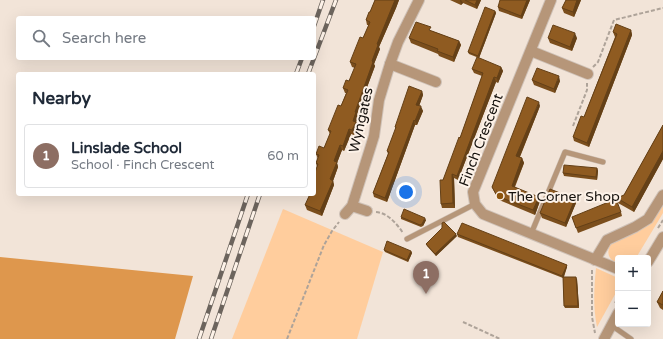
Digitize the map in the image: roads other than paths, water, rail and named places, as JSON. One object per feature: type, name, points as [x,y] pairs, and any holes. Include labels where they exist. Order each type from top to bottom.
[{"type":"street","name":"Wyngates","points":[[345,214],[352,206],[374,136],[379,100],[390,64],[398,42],[419,0]]},
{"type":"street","name":"Finch Crescent","points":[[551,0],[473,192],[475,204],[484,214],[615,268]]},
{"type":"street","points":[[531,51],[588,74]]},
{"type":"street","points":[[390,64],[436,82]]},
{"type":"street","points":[[595,260],[607,240],[648,219],[663,195]]},
{"type":"street","points":[[352,206],[367,211]]},
{"type":"street","points":[[651,257],[663,237]]},
{"type":"street","points":[[600,338],[615,318]]},
{"type":"lane","points":[[531,234],[565,152],[603,162]]},
{"type":"lane","points":[[406,239],[475,204]]},
{"type":"lane","points":[[611,325],[631,339]]},
{"type":"railway","points":[[316,20],[323,0]]},
{"type":"railway","points":[[316,53],[336,0]]},
{"type":"railway","points":[[297,72],[301,60]]},
{"type":"railway","points":[[309,72],[313,60]]},
{"type":"railway","points":[[199,339],[247,196]]},
{"type":"railway","points":[[211,339],[259,196]]},
{"type":"place","name":"The Corner Shop","points":[[500,196]]},
{"type":"place","name":"Linslade School","points":[[426,294]]}]
